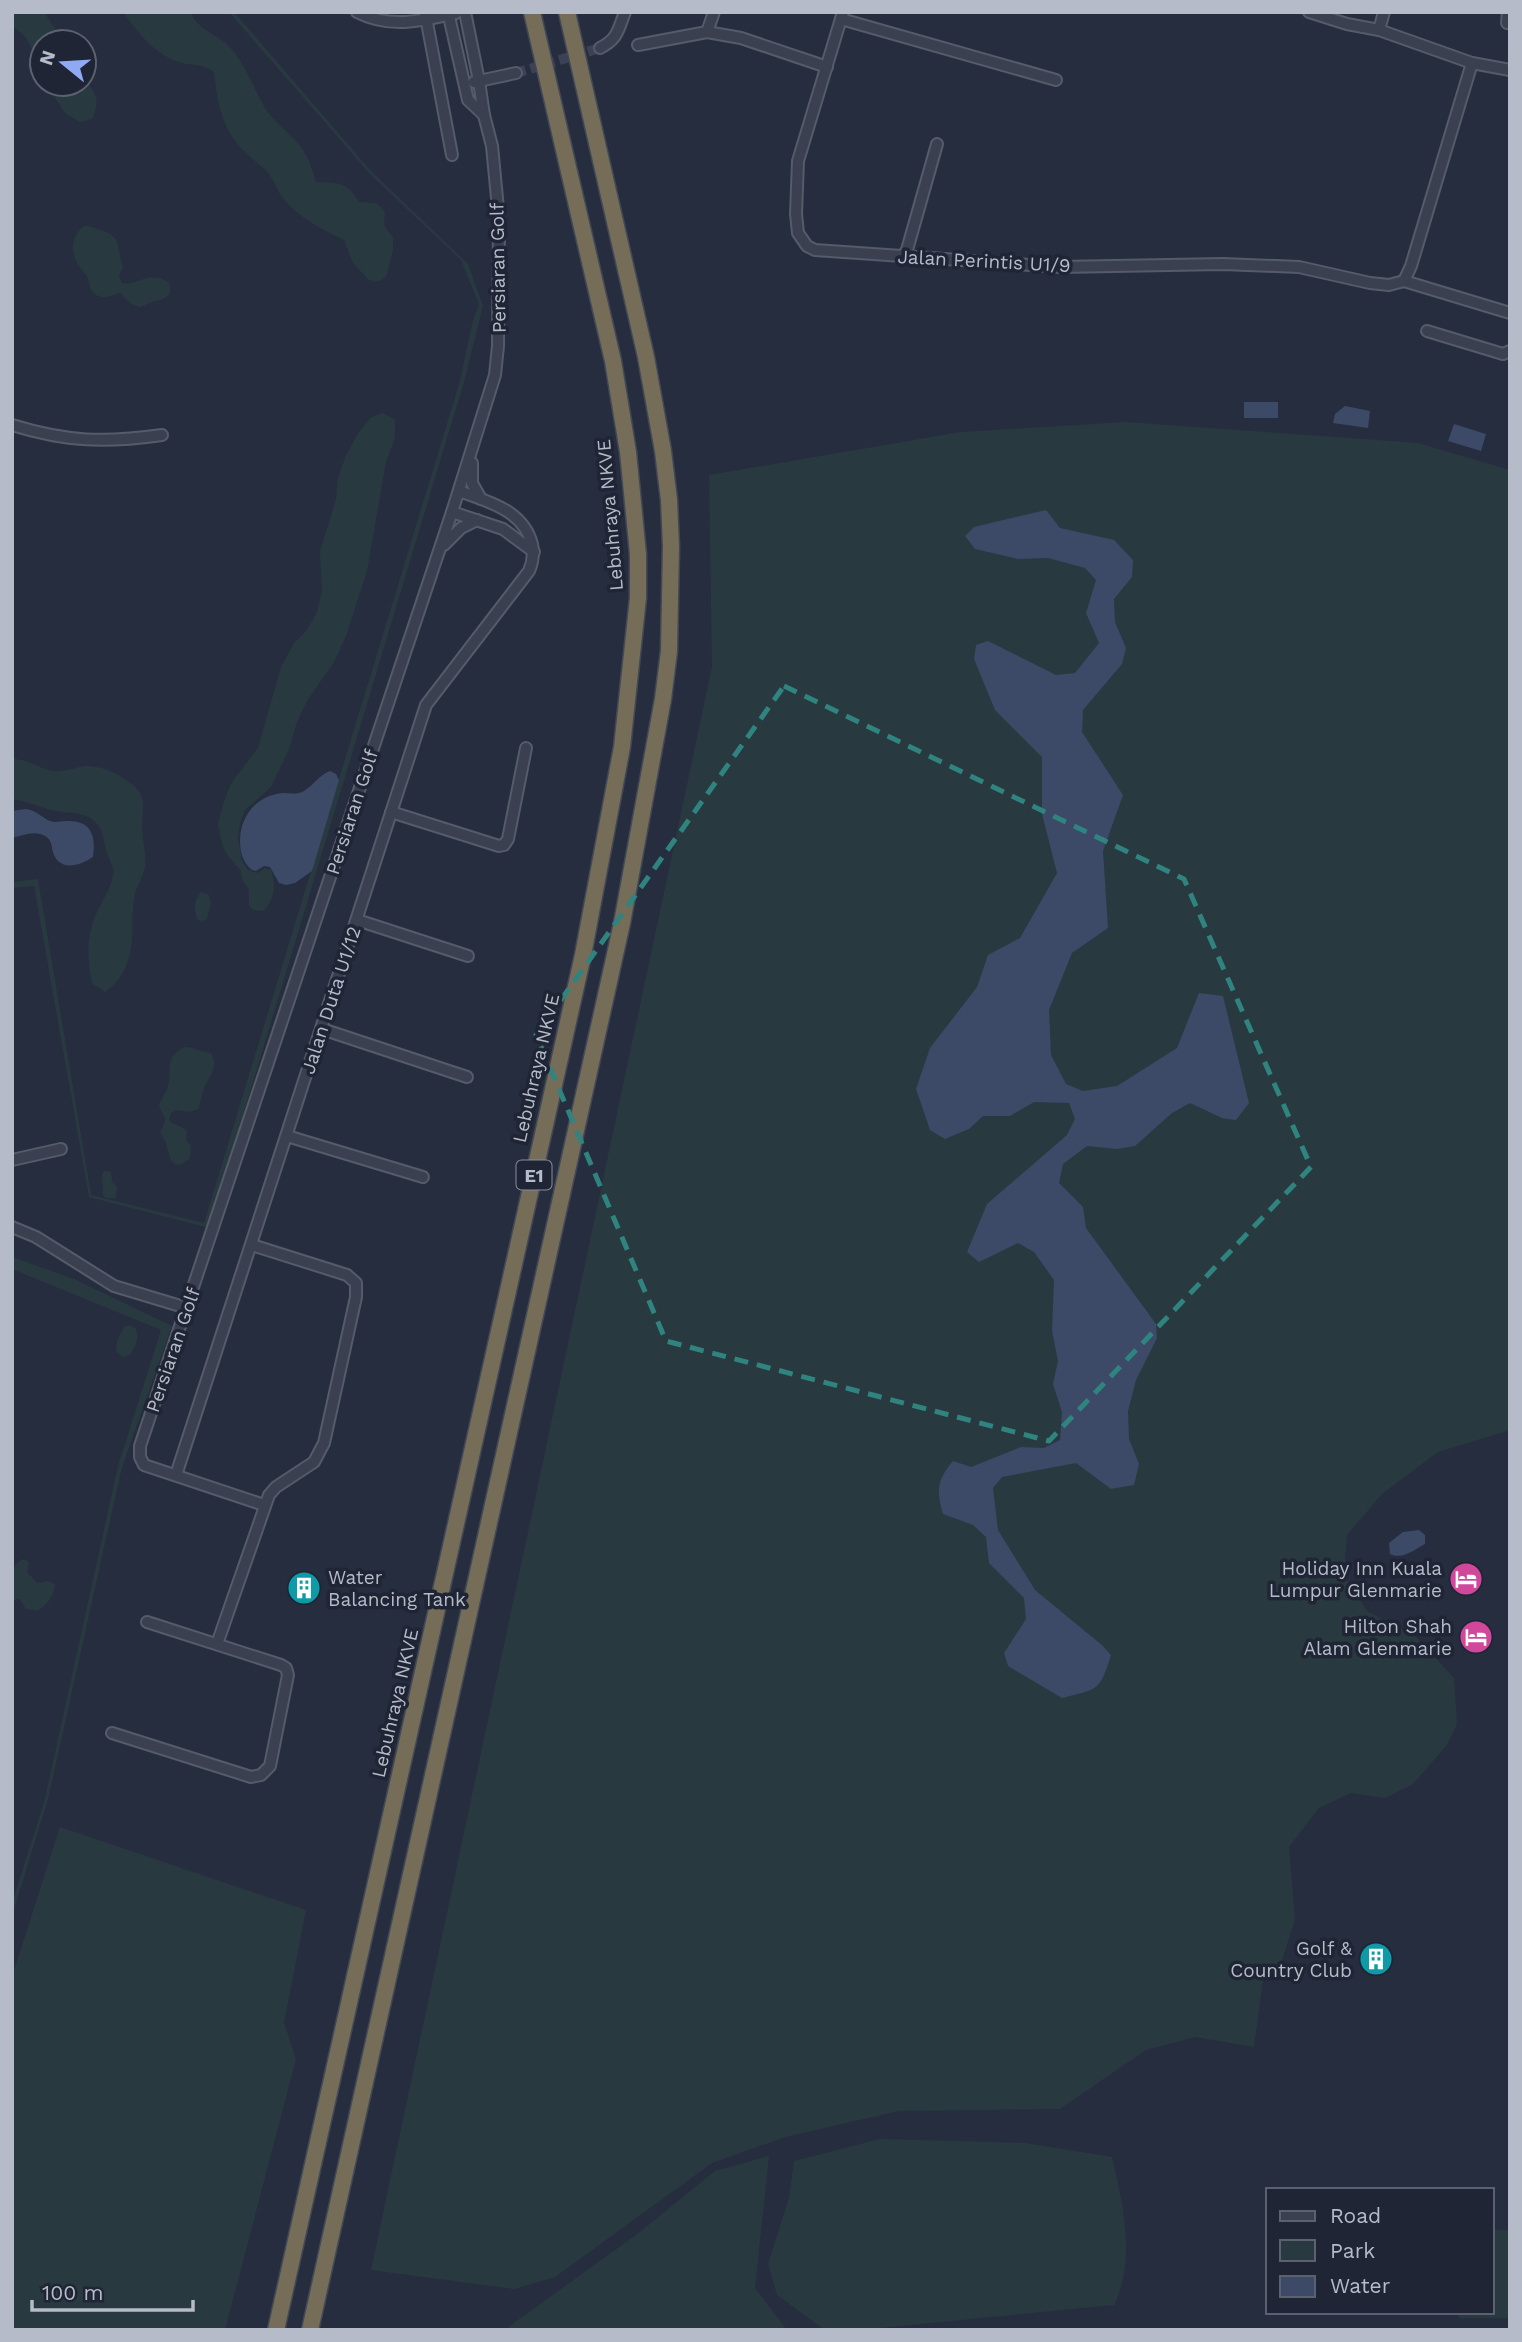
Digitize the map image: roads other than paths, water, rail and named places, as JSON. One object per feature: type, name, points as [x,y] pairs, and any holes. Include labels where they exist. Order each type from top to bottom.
[{"type":"highway","name":"Lebuhraya NKVE","points":[[276,2330],[583,955],[613,802],[629,689],[638,598],[638,554],[628,452],[613,360],[532,12]]},
{"type":"highway","name":"E1","points":[[310,2330],[620,937],[659,724],[669,651],[671,546],[662,440],[646,357],[567,12]]},
{"type":"street","points":[[357,12],[373,20],[399,23],[452,13]]},
{"type":"street","name":"Persiaran Golf","points":[[176,1475],[145,1465],[140,1457],[139,1446],[459,491],[495,375],[498,346],[499,219],[492,146],[465,12]]},
{"type":"street","points":[[600,48],[615,37],[625,12]]},
{"type":"street","points":[[707,32],[714,12]]},
{"type":"street","points":[[1310,12],[1347,24],[1379,30],[1472,63],[1510,70]]},
{"type":"street","points":[[1379,30],[1384,12]]},
{"type":"street","name":"Persiaran Golf","points":[[452,13],[468,100],[484,115]]},
{"type":"street","points":[[426,16],[452,155]]},
{"type":"street","points":[[842,16],[1056,80]]},
{"type":"street","name":"Jalan Perintis U1/9","points":[[842,16],[798,161],[796,214],[799,233],[807,246],[815,250],[1060,267],[1223,264],[1299,267],[1370,283],[1389,285],[1404,281],[1510,313]]},
{"type":"street","points":[[638,45],[707,32],[741,38],[827,67]]},
{"type":"street","points":[[1404,281],[1415,254],[1472,63]]},
{"type":"street","points":[[466,83],[516,73]]},
{"type":"street","points":[[902,257],[907,250],[937,144]]},
{"type":"street","points":[[1427,331],[1503,354],[1510,351]]},
{"type":"street","points":[[12,425],[44,435],[76,440],[122,440],[162,435]]},
{"type":"street","points":[[475,439],[471,476],[474,489],[481,499]]},
{"type":"street","points":[[459,491],[510,512],[521,521],[529,533],[534,552]]},
{"type":"street","points":[[452,512],[503,529],[534,552]]},
{"type":"street","points":[[503,529],[510,512]]},
{"type":"street","points":[[438,554],[453,534],[477,520]]},
{"type":"street","name":"Jalan Duta U1/12","points":[[176,1475],[426,705],[530,571],[534,552]]},
{"type":"street","points":[[391,812],[499,846],[504,845],[508,839],[526,748]]},
{"type":"street","points":[[357,919],[468,956]]},
{"type":"street","points":[[322,1029],[467,1077]]},
{"type":"street","points":[[287,1136],[423,1177]]},
{"type":"street","points":[[12,1160],[61,1149]]},
{"type":"street","points":[[12,1227],[36,1237],[114,1286],[187,1308]]},
{"type":"street","points":[[218,1644],[264,1505],[276,1487],[314,1462],[324,1443],[356,1297],[356,1283],[347,1275],[252,1245]]},
{"type":"street","points":[[176,1475],[264,1505]]},
{"type":"street","points":[[112,1733],[251,1777],[261,1775],[270,1766],[288,1675],[286,1668],[147,1622]]},
{"type":"water","points":[[1244,402],[1278,402],[1278,418],[1244,418]]},
{"type":"water","points":[[1345,406],[1370,411],[1368,428],[1333,423],[1335,414]]},
{"type":"water","points":[[1454,424],[1486,434],[1481,451],[1448,441]]},
{"type":"water","points":[[1046,510],[1060,528],[1114,540],[1133,560],[1132,577],[1114,599],[1115,622],[1126,648],[1122,664],[1083,710],[1082,732],[1123,795],[1103,851],[1108,928],[1072,953],[1049,1010],[1051,1055],[1066,1084],[1083,1091],[1117,1086],[1177,1048],[1199,993],[1223,996],[1249,1103],[1236,1120],[1222,1118],[1190,1103],[1172,1113],[1135,1146],[1117,1149],[1087,1146],[1063,1164],[1059,1183],[1083,1207],[1086,1228],[1156,1324],[1157,1338],[1136,1380],[1128,1411],[1129,1439],[1139,1464],[1134,1485],[1111,1489],[1076,1463],[1002,1477],[993,1488],[998,1530],[1035,1590],[1111,1655],[1104,1676],[1096,1687],[1062,1698],[1008,1666],[1004,1653],[1026,1619],[1024,1598],[989,1563],[986,1537],[973,1525],[943,1514],[939,1486],[953,1461],[971,1467],[1021,1447],[1044,1448],[1060,1440],[1062,1412],[1053,1384],[1058,1361],[1052,1331],[1054,1280],[1034,1252],[1018,1243],[979,1262],[967,1252],[987,1204],[1067,1135],[1075,1119],[1069,1103],[1034,1102],[1010,1116],[983,1116],[969,1129],[945,1139],[930,1130],[916,1089],[930,1048],[977,987],[988,955],[1020,938],[1057,873],[1042,814],[1042,757],[995,710],[974,659],[976,645],[988,641],[1056,675],[1075,673],[1099,643],[1086,613],[1096,580],[1085,568],[1048,558],[1018,559],[975,549],[965,536],[974,527]]},
{"type":"water","points":[[330,771],[336,774],[339,780],[312,871],[295,883],[286,885],[279,883],[270,867],[252,870],[243,857],[240,841],[243,823],[252,808],[258,802],[274,795],[304,791]]},
{"type":"water","points":[[26,809],[50,821],[75,821],[87,826],[93,836],[93,857],[77,864],[62,864],[57,860],[51,842],[45,836],[33,833],[12,838],[12,811]]},
{"type":"water","points":[[1419,1530],[1425,1535],[1425,1544],[1403,1555],[1390,1554],[1389,1543],[1403,1532]]},
{"type":"tunnel","points":[[516,73],[600,48]]},
{"type":"place","name":"Holiday Inn Kuala Lumpur Glenmarie","points":[[1466,1579]]},
{"type":"place","name":"Water Balancing Tank","points":[[304,1588]]},
{"type":"place","name":"Hilton Shah Alam Glenmarie","points":[[1476,1637]]},
{"type":"place","name":"Golf & Country Club","points":[[1376,1959]]}]
